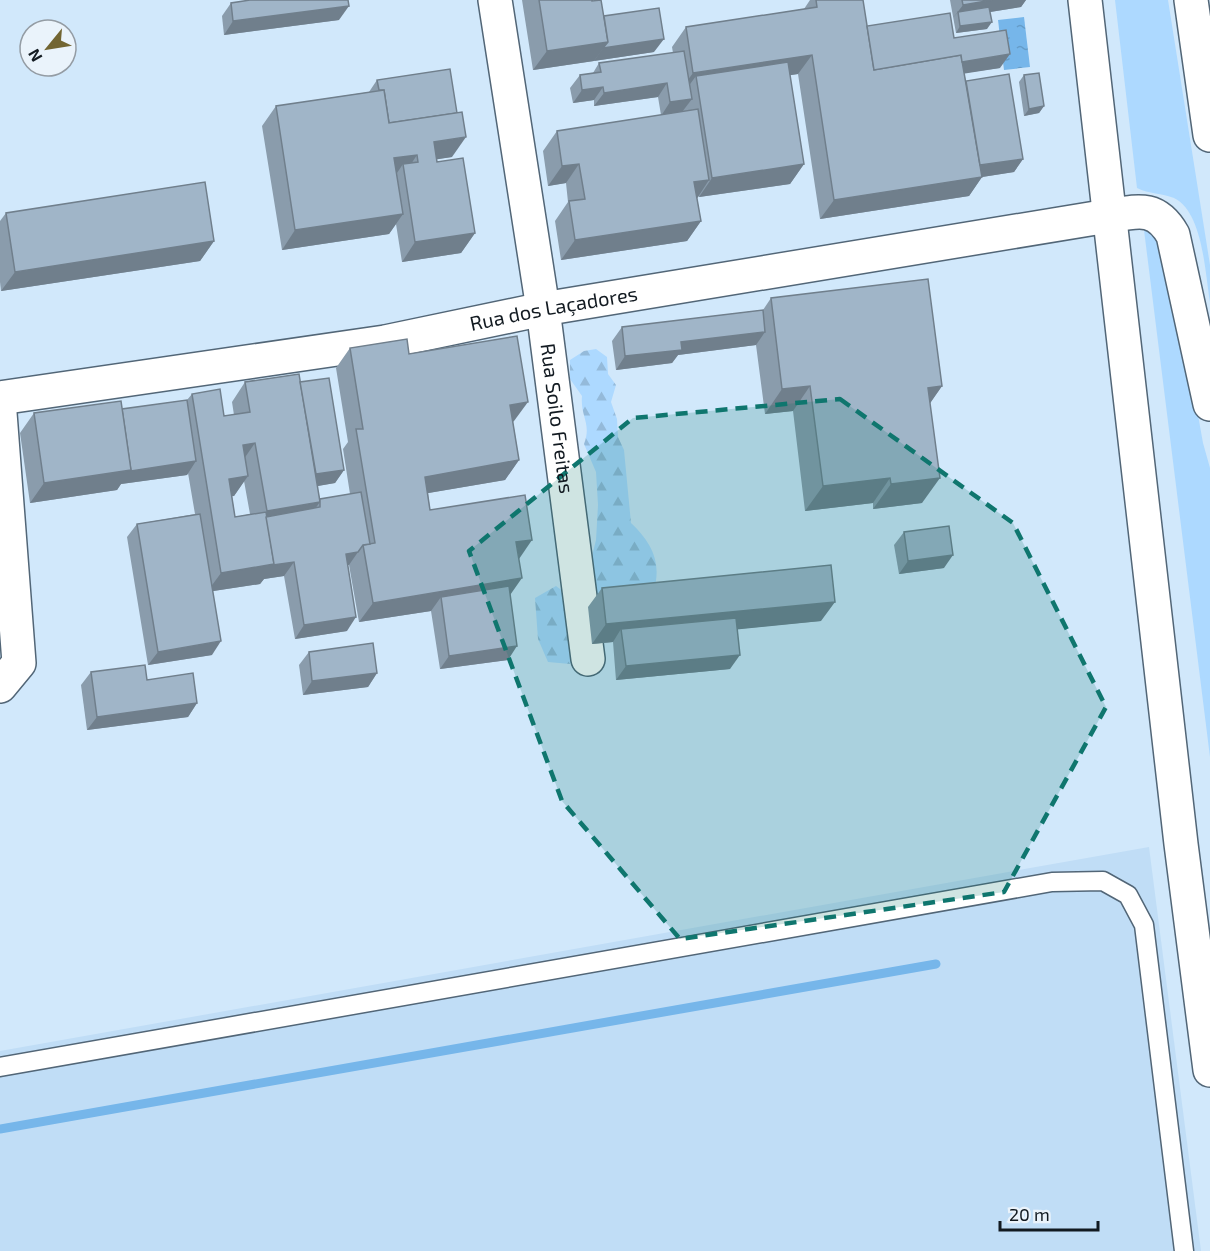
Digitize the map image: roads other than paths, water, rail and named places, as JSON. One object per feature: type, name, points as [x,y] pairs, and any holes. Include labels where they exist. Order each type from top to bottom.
[{"type":"street","name":"Rua Soilo Freitas","points":[[495,0],[543,309],[588,659]]},
{"type":"street","points":[[1085,0],[1108,216],[1210,1070]]},
{"type":"street","points":[[1191,0],[1210,135]]},
{"type":"street","name":"Rua dos Laçadores","points":[[0,398],[385,342],[543,309],[1136,211],[1153,213],[1165,220],[1173,235],[1210,404]]},
{"type":"street","points":[[0,413],[20,663],[0,686]]},
{"type":"lane","points":[[0,1067],[1052,882],[1103,881],[1128,895],[1144,925],[1184,1251]]},
{"type":"water","points":[[1024,17],[1030,67],[1004,70],[998,20]]},
{"type":"waterway","points":[[0,1129],[936,964]]}]
